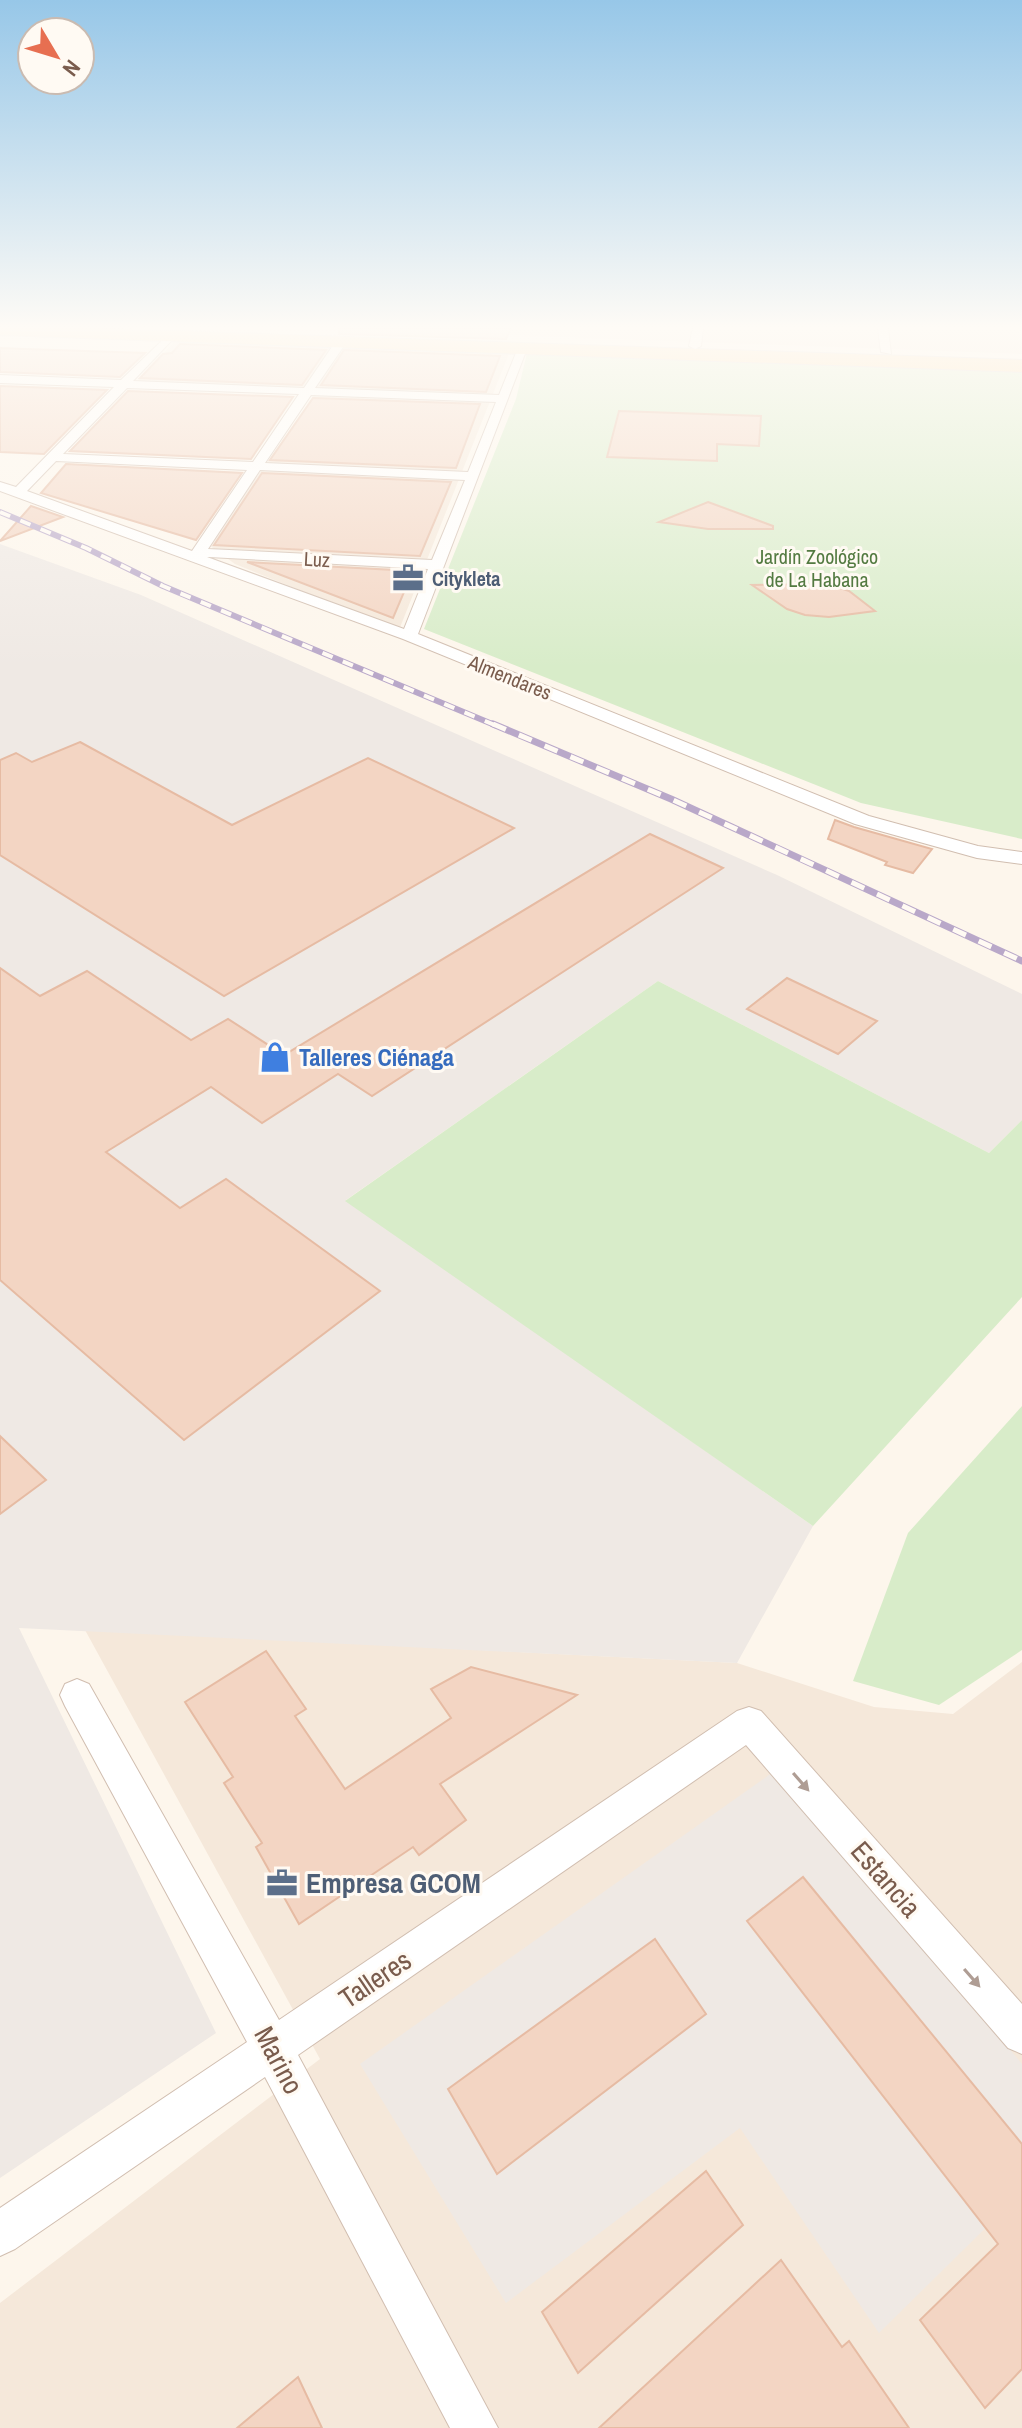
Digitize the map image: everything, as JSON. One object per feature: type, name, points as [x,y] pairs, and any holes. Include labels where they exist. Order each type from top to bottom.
[{"type":"street","points":[[18,493],[67,441]]},
{"type":"street","points":[[196,555],[273,441]]},
{"type":"street","points":[[409,636],[486,441]]},
{"type":"street","points":[[52,457],[472,476]]},
{"type":"street","name":"Almendares","points":[[0,486],[196,555],[409,636],[862,820],[977,852],[1022,858]]},
{"type":"street","name":"Luz","points":[[196,555],[437,565]]},
{"type":"street","name":"Marino","points":[[77,1695],[272,2048],[475,2428]]},
{"type":"street","name":"Talleres","points":[[0,2234],[749,1723]]},
{"type":"street","name":"Estancia","points":[[749,1723],[1022,2034]]},
{"type":"shaded area","points":[[282,441],[474,441],[399,630],[235,564],[209,545]]},
{"type":"shaded area","name":"Talleres Ciénaga","points":[[0,544],[141,595],[777,875],[1022,994],[1022,1120],[989,1153],[658,981],[346,1200],[813,1526],[737,1663],[19,1628],[216,2033],[0,2178]]},
{"type":"shaded area","points":[[85,1630],[737,1663],[874,1707],[953,1714],[1022,1662],[1022,2428],[0,2428],[0,2303],[320,2059]]},
{"type":"shaded area","points":[[779,1768],[1022,2064],[1022,2192],[879,2333],[740,2128],[506,2303],[360,2064]]},
{"type":"green space","name":"Jardín Zoológico de La Habana","points":[[499,441],[1022,441],[1022,839],[861,803],[424,629]]},
{"type":"green space","points":[[658,981],[989,1153],[1022,1120],[1022,1297],[813,1526],[345,1201]]},
{"type":"green space","points":[[1022,1406],[1022,1650],[939,1705],[853,1681],[908,1533]]},
{"type":"building","points":[[0,441],[56,441],[44,454],[0,452]]},
{"type":"building","points":[[79,441],[263,441],[251,459],[70,451]]},
{"type":"building","points":[[283,441],[466,441],[456,468],[270,460]]},
{"type":"building","points":[[611,441],[759,441],[759,446],[717,444],[717,461],[607,457]]},
{"type":"building","points":[[66,464],[242,473],[196,540],[41,493]]},
{"type":"building","points":[[262,473],[451,482],[420,556],[214,545]]},
{"type":"building","points":[[708,502],[773,526],[773,529],[708,529],[659,522]]},
{"type":"building","points":[[31,506],[63,517],[0,541]]},
{"type":"building","points":[[247,562],[413,571],[393,618]]},
{"type":"building","points":[[828,584],[849,591],[875,611],[829,617],[805,615],[787,609],[752,585]]},
{"type":"building","points":[[80,742],[232,825],[368,758],[514,828],[224,996],[0,855],[0,760],[16,753],[32,762]]},
{"type":"building","points":[[835,820],[932,849],[913,873],[885,865],[887,862],[828,839]]},
{"type":"building","points":[[650,834],[723,868],[372,1096],[338,1074],[262,1123],[211,1087],[106,1152],[180,1208],[226,1179],[380,1291],[184,1440],[0,1280],[0,968],[40,996],[87,971],[191,1040],[228,1019],[284,1055]]},
{"type":"building","points":[[787,978],[877,1021],[838,1054],[747,1009]]},
{"type":"building","points":[[0,1436],[46,1480],[0,1514]]},
{"type":"building","points":[[266,1651],[306,1709],[295,1716],[345,1789],[451,1718],[431,1689],[471,1667],[577,1695],[440,1784],[466,1820],[419,1855],[413,1847],[299,1924],[256,1847],[262,1843],[224,1783],[233,1777],[185,1702]]},
{"type":"building","points":[[803,1877],[1022,2144],[1022,2369],[985,2408],[920,2320],[998,2244],[747,1921]]},
{"type":"building","points":[[655,1939],[706,2014],[497,2174],[448,2089]]},
{"type":"building","points":[[706,2171],[743,2225],[578,2373],[542,2312]]},
{"type":"building","points":[[781,2260],[842,2347],[849,2341],[909,2428],[599,2428]]},
{"type":"building","points":[[298,2377],[322,2428],[237,2428]]},
{"type":"railway","points":[[0,512],[86,548],[163,586],[497,726]]},
{"type":"railway","points":[[493,724],[671,799],[1022,961]]},
{"type":"place","name":"Citykleta","points":[[408,578]]},
{"type":"place","name":"Talleres Ciénaga","points":[[275,1057]]},
{"type":"place","name":"Empresa GCOM","points":[[282,1883]]}]
